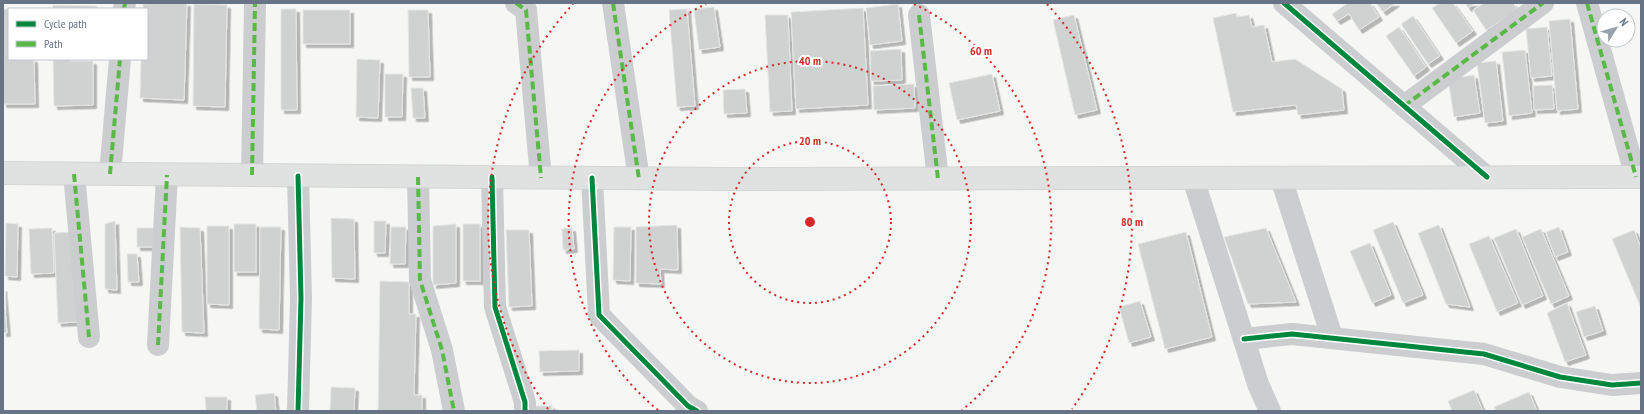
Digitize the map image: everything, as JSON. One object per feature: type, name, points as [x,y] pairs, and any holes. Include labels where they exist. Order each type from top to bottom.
[{"type":"main road","points":[[3,173],[639,179],[1638,178]]},
{"type":"street","points":[[252,175],[255,3]]},
{"type":"street","points":[[516,3],[526,10],[541,178]]},
{"type":"street","points":[[613,3],[639,179]]},
{"type":"street","points":[[1284,3],[1487,177]]},
{"type":"street","points":[[1404,106],[1544,3]]},
{"type":"street","points":[[1587,3],[1638,178]]},
{"type":"street","points":[[919,15],[938,179]]},
{"type":"street","points":[[110,174],[120,60]]},
{"type":"street","points":[[74,174],[89,337]]},
{"type":"street","points":[[158,345],[167,175]]},
{"type":"street","points":[[298,176],[301,298],[298,411]]},
{"type":"street","points":[[418,177],[420,280],[442,350],[454,411]]},
{"type":"street","points":[[492,177],[495,307],[525,402],[525,411]]},
{"type":"street","points":[[592,178],[599,315],[688,406],[697,411]]},
{"type":"street","points":[[1193,178],[1258,384],[1270,411]]},
{"type":"street","points":[[1281,178],[1332,337]]},
{"type":"street","points":[[1244,338],[1292,334],[1484,354],[1560,377],[1612,385],[1641,383]]},
{"type":"building","points":[[143,3],[187,3],[184,100],[140,98],[141,60],[148,60],[148,8],[143,8]]},
{"type":"building","points":[[1348,3],[1370,3],[1379,17],[1359,30],[1349,14],[1337,21],[1332,14]]},
{"type":"building","points":[[1376,3],[1396,3],[1383,12]]},
{"type":"building","points":[[1440,3],[1453,3],[1473,31],[1456,43],[1432,8]]},
{"type":"building","points":[[1465,3],[1476,3],[1468,8]]},
{"type":"building","points":[[1484,3],[1513,3],[1518,10],[1486,30],[1473,10]]},
{"type":"building","points":[[194,4],[227,5],[225,107],[193,106]]},
{"type":"building","points":[[898,4],[902,41],[870,45],[866,8]]},
{"type":"building","points":[[53,5],[97,6],[97,8],[53,8]]},
{"type":"building","points":[[714,7],[720,47],[699,50],[694,9]]},
{"type":"building","points":[[863,8],[868,105],[796,109],[791,12]]},
{"type":"building","points":[[3,9],[8,9],[8,60],[34,60],[35,104],[3,104]]},
{"type":"building","points":[[281,9],[296,9],[297,110],[281,110]]},
{"type":"building","points":[[687,9],[695,106],[677,107],[669,10]]},
{"type":"building","points":[[303,10],[350,10],[350,44],[303,44]]},
{"type":"building","points":[[408,10],[428,10],[430,77],[409,77]]},
{"type":"building","points":[[1236,13],[1237,17],[1249,15],[1252,27],[1264,25],[1272,62],[1295,59],[1342,89],[1344,110],[1298,115],[1296,105],[1233,112],[1213,18]]},
{"type":"building","points":[[765,15],[788,15],[792,111],[770,112]]},
{"type":"building","points":[[1074,15],[1097,110],[1075,115],[1053,20]]},
{"type":"building","points":[[1413,16],[1440,56],[1428,64],[1401,24]]},
{"type":"building","points":[[1570,19],[1578,109],[1557,111],[1549,21]]},
{"type":"building","points":[[1399,27],[1426,67],[1414,76],[1386,36]]},
{"type":"building","points":[[1547,27],[1552,76],[1531,78],[1526,29]]},
{"type":"building","points":[[901,49],[902,80],[871,81],[870,51]]},
{"type":"building","points":[[1525,50],[1532,113],[1509,116],[1502,52]]},
{"type":"building","points":[[357,59],[380,60],[378,118],[356,117]]},
{"type":"building","points":[[53,60],[93,61],[93,105],[54,106]]},
{"type":"building","points":[[1496,61],[1503,121],[1485,123],[1477,63]]},
{"type":"building","points":[[385,74],[403,74],[402,117],[385,117]]},
{"type":"building","points":[[992,74],[1000,111],[957,120],[949,83]]},
{"type":"building","points":[[1474,75],[1480,113],[1454,117],[1448,79]]},
{"type":"building","points":[[914,84],[915,108],[874,110],[873,86]]},
{"type":"building","points":[[1552,85],[1554,109],[1534,110],[1533,86]]},
{"type":"building","points":[[411,88],[423,88],[425,118],[413,118]]},
{"type":"building","points":[[745,89],[747,113],[724,114],[723,90]]},
{"type":"building","points":[[331,218],[354,219],[355,279],[332,278]]},
{"type":"building","points":[[115,221],[117,290],[105,289],[105,224]]},
{"type":"building","points":[[374,221],[386,221],[385,253],[374,253]]},
{"type":"building","points":[[1393,222],[1423,295],[1403,303],[1373,230]]},
{"type":"building","points":[[6,223],[18,224],[17,277],[5,276]]},
{"type":"building","points":[[234,224],[256,224],[256,272],[234,272]]},
{"type":"building","points":[[456,224],[456,283],[433,285],[433,226]]},
{"type":"building","points":[[463,224],[480,224],[480,281],[463,281]]},
{"type":"building","points":[[677,225],[678,270],[660,269],[661,284],[636,283],[636,227]]},
{"type":"building","points":[[1439,225],[1470,307],[1446,304],[1418,233]]},
{"type":"building","points":[[207,226],[229,226],[229,305],[207,304]]},
{"type":"building","points":[[180,227],[200,228],[204,333],[182,332]]},
{"type":"building","points":[[260,227],[281,227],[279,330],[259,329]]},
{"type":"building","points":[[391,227],[406,227],[405,264],[390,264]]},
{"type":"building","points":[[614,227],[631,227],[630,281],[613,280]]},
{"type":"building","points":[[1559,227],[1568,252],[1555,257],[1546,232]]},
{"type":"building","points":[[52,228],[54,273],[31,274],[29,229]]},
{"type":"building","points":[[137,228],[157,228],[158,247],[137,247]]},
{"type":"building","points":[[572,228],[574,249],[563,250],[562,229]]},
{"type":"building","points":[[1266,228],[1296,302],[1248,304],[1224,237]]},
{"type":"building","points":[[1516,229],[1543,296],[1522,305],[1494,238]]},
{"type":"building","points":[[1541,229],[1569,296],[1551,304],[1522,237]]},
{"type":"building","points":[[506,230],[529,230],[532,306],[509,307]]},
{"type":"building","points":[[1634,230],[1641,248],[1641,308],[1612,239]]},
{"type":"building","points":[[76,232],[79,322],[58,323],[54,233]]},
{"type":"building","points":[[1186,232],[1212,337],[1165,349],[1138,244]]},
{"type":"building","points":[[1489,236],[1518,303],[1497,312],[1469,244]]},
{"type":"building","points":[[1370,243],[1391,295],[1372,303],[1350,251]]},
{"type":"building","points":[[127,254],[137,254],[139,282],[128,282]]},
{"type":"building","points":[[380,281],[409,282],[409,314],[416,314],[414,395],[422,395],[422,411],[378,411]]},
{"type":"building","points":[[3,288],[7,333],[3,333]]},
{"type":"building","points":[[1140,301],[1151,337],[1129,343],[1119,307]]},
{"type":"building","points":[[1567,303],[1586,355],[1565,362],[1547,313]]},
{"type":"building","points":[[1595,306],[1603,331],[1584,337],[1576,312]]},
{"type":"building","points":[[579,350],[579,371],[540,372],[539,351]]},
{"type":"building","points":[[331,387],[355,388],[354,411],[330,411]]},
{"type":"building","points":[[1474,390],[1483,411],[1452,411],[1448,401]]},
{"type":"building","points":[[1529,392],[1537,411],[1496,411],[1494,407]]},
{"type":"building","points":[[274,393],[276,411],[257,411],[255,395]]},
{"type":"building","points":[[205,397],[227,397],[227,411],[206,411]]},
{"type":"building","points":[[533,406],[552,406],[552,411],[532,411]]},
{"type":"marked path","points":[[124,8],[125,3]]},
{"type":"marked path","points":[[252,175],[255,3]]},
{"type":"marked path","points":[[516,3],[526,10],[541,178]]},
{"type":"marked path","points":[[613,3],[639,179]]},
{"type":"marked path","points":[[1404,106],[1543,3]]},
{"type":"marked path","points":[[1587,3],[1636,177]]},
{"type":"marked path","points":[[919,15],[938,179]]},
{"type":"marked path","points":[[110,174],[120,60]]},
{"type":"marked path","points":[[74,174],[89,337]]},
{"type":"marked path","points":[[158,345],[167,175]]},
{"type":"marked path","points":[[418,177],[420,280],[442,350],[454,411]]},
{"type":"cycle path","points":[[1284,3],[1487,177]]},
{"type":"cycle path","points":[[298,176],[301,298],[298,411]]},
{"type":"cycle path","points":[[492,177],[495,307],[525,402],[525,411]]},
{"type":"cycle path","points":[[592,178],[599,315],[688,406],[697,411]]},
{"type":"cycle path","points":[[1244,339],[1292,334],[1484,354],[1560,377],[1612,385],[1641,383]]}]
